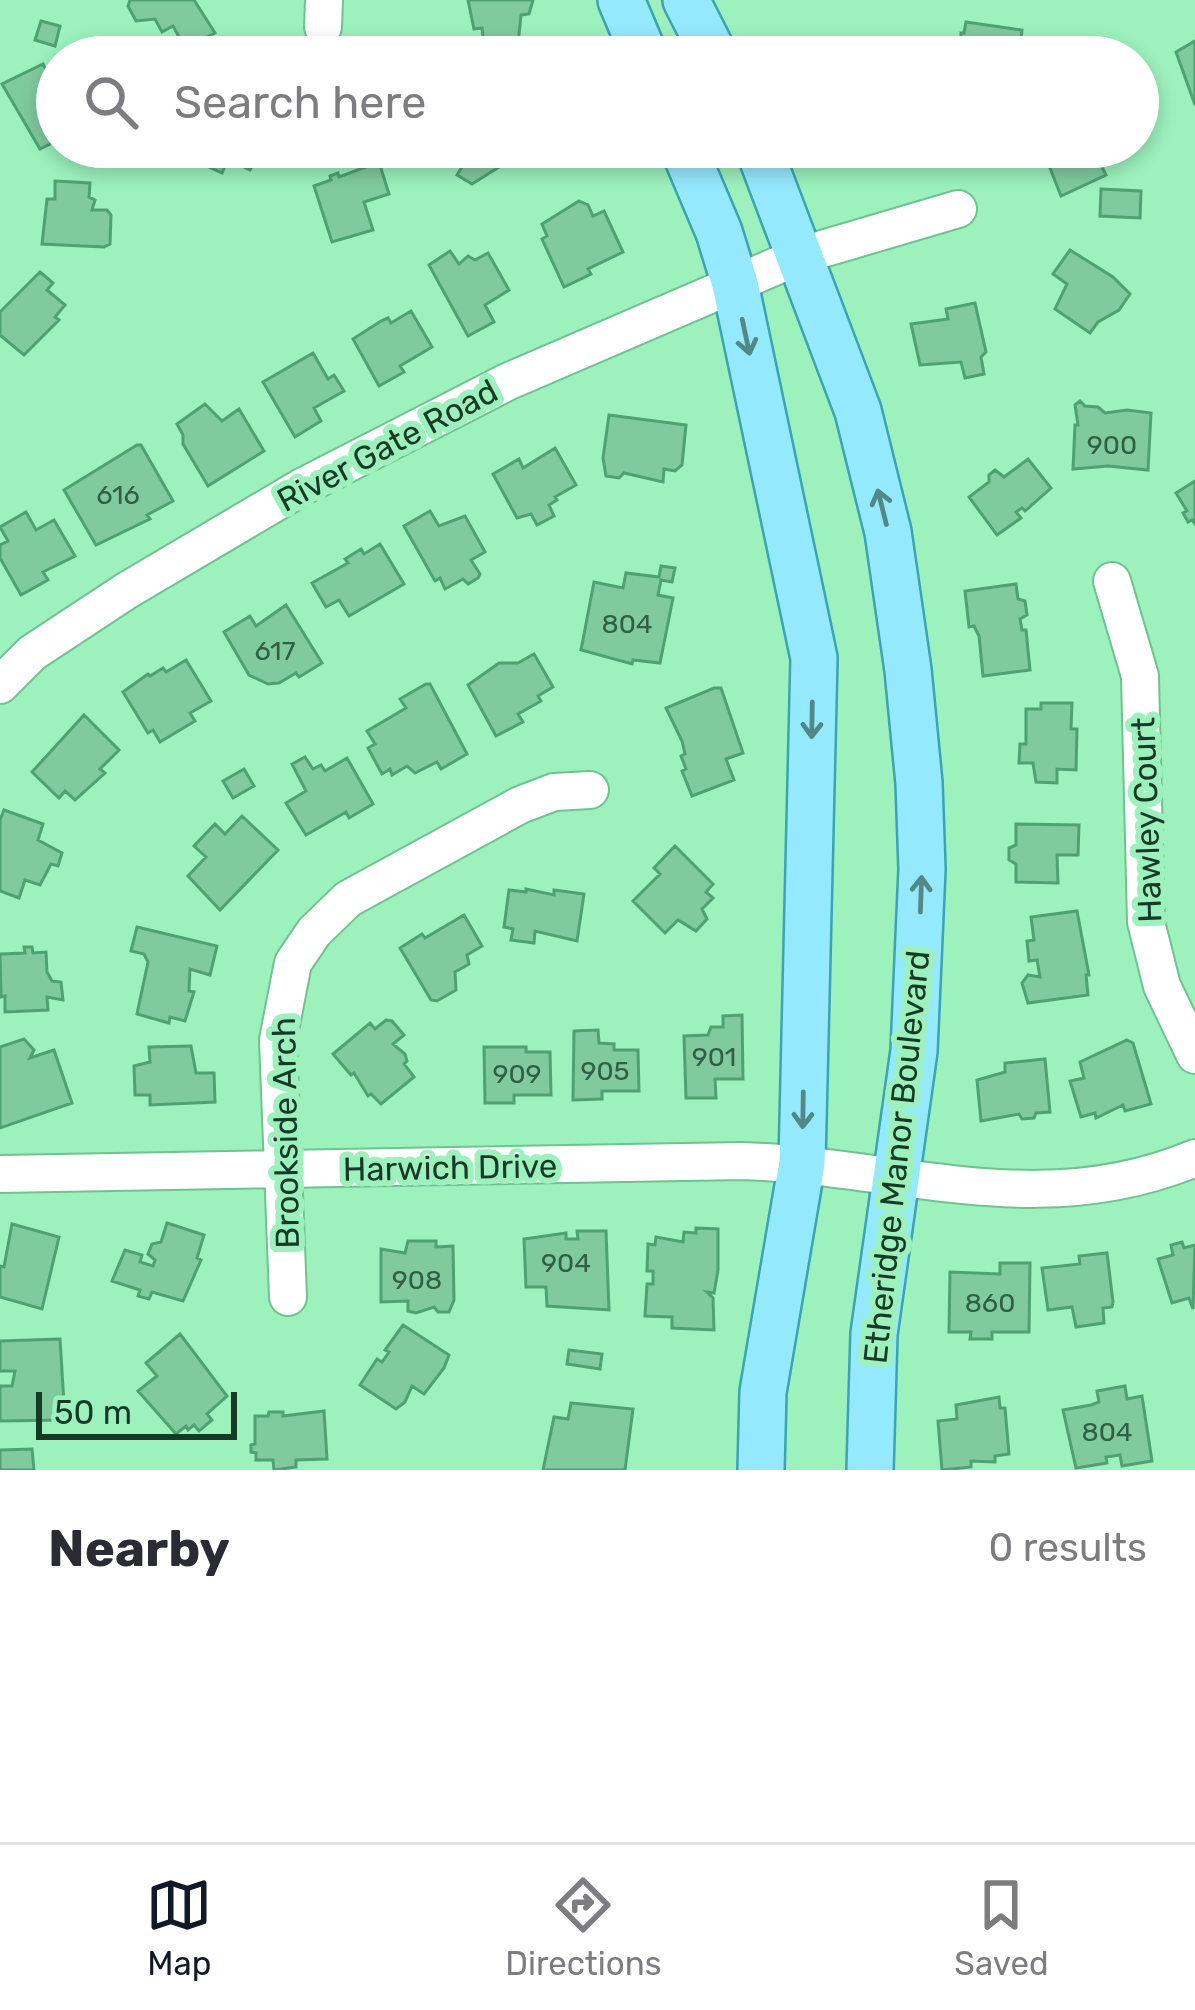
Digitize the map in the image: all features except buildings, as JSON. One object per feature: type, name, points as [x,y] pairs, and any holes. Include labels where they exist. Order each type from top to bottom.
[{"type":"main road","points":[[621,0],[636,36]]},
{"type":"main road","points":[[686,0],[704,36]]},
{"type":"main road","points":[[692,168],[719,232],[734,284],[814,658],[802,1163],[763,1392],[761,1470]]},
{"type":"main road","name":"Etheridge Manor Boulevard","points":[[767,168],[858,411],[888,532],[908,670],[922,869],[914,1051],[874,1334],[870,1470]]},
{"type":"street","name":"River Gate Road","points":[[0,686],[32,653],[63,631],[302,487],[508,382],[802,255],[958,209]]},
{"type":"street","name":"Hawley Court","points":[[1112,581],[1140,676],[1146,922],[1162,986],[1195,1055]]},
{"type":"street","name":"Brookside Arch","points":[[288,1297],[278,1040],[293,963],[314,932],[348,899],[520,805],[554,792],[590,790]]},
{"type":"street","name":"Harwich Drive","points":[[0,1174],[802,1163],[993,1191],[1084,1188],[1169,1169],[1195,1158]]}]
